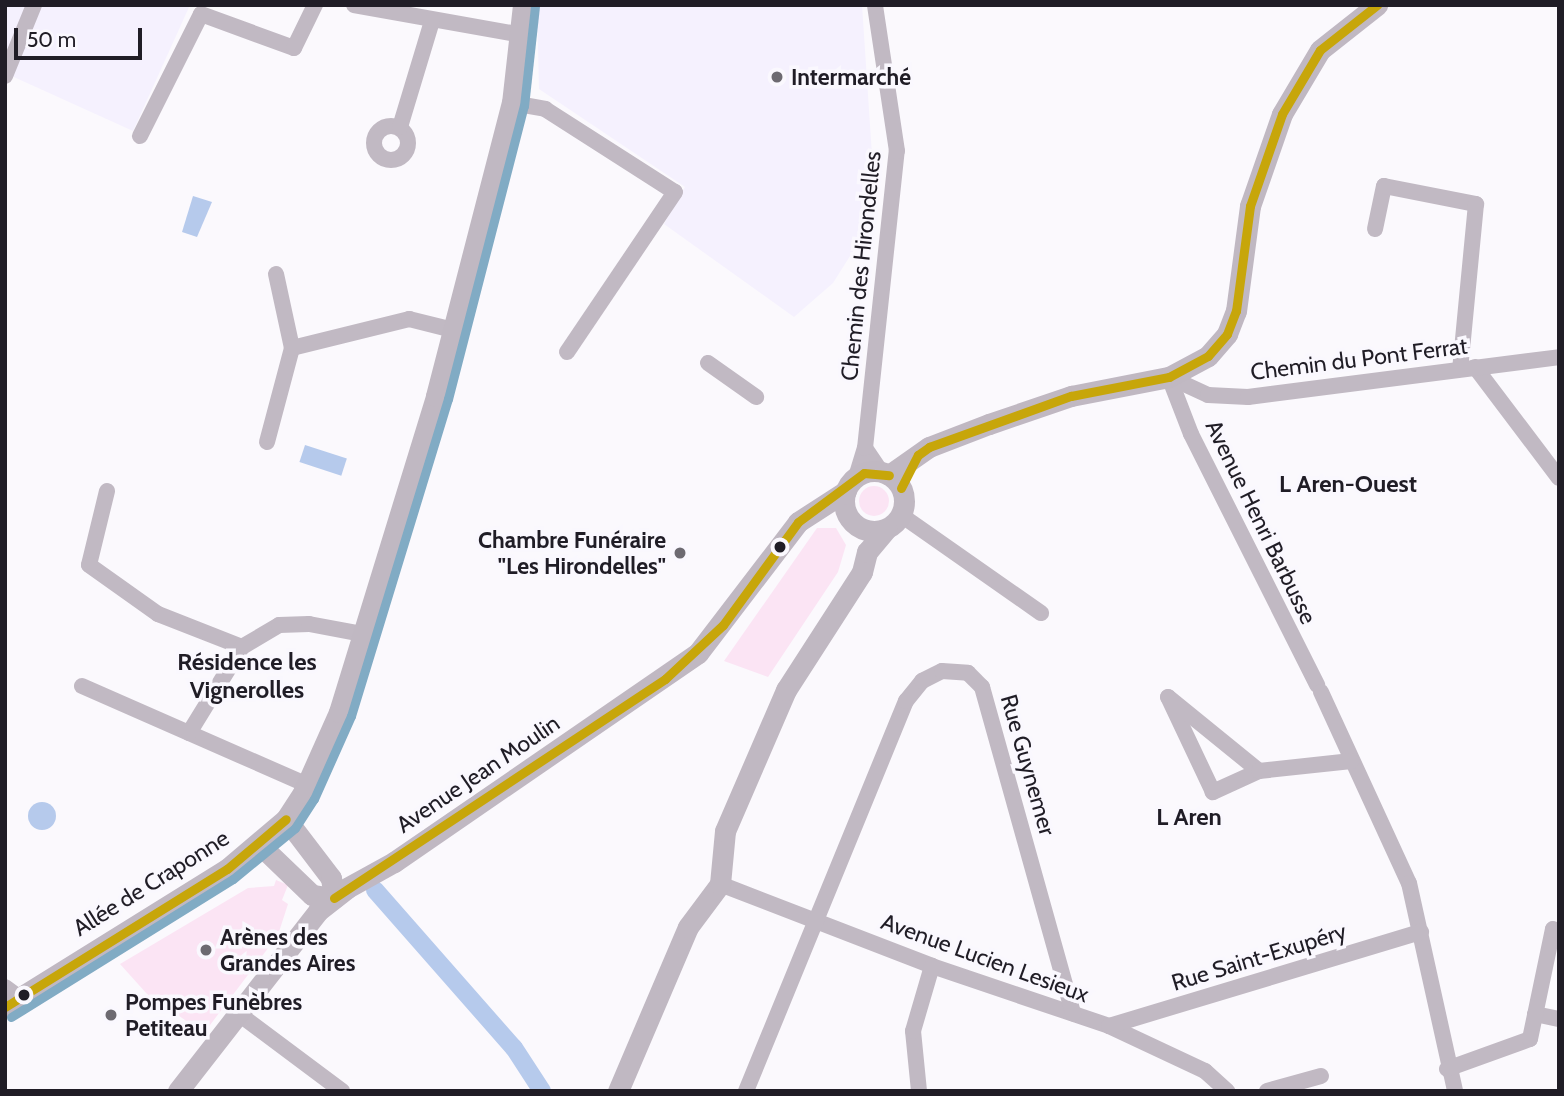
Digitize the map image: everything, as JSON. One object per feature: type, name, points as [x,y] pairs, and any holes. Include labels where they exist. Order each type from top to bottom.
[{"type":"street","points":[[5,76],[34,5]]},
{"type":"street","points":[[140,136],[201,14],[294,48],[314,5]]},
{"type":"street","points":[[354,5],[432,21],[523,35]]},
{"type":"street","points":[[518,104],[523,5]]},
{"type":"street","points":[[518,104],[535,37],[535,5]]},
{"type":"street","name":"Chemin des Hirondelles","points":[[851,484],[865,449],[897,151],[874,5]]},
{"type":"street","points":[[891,478],[918,456],[956,436],[1071,396],[1169,377],[1208,356],[1227,334],[1236,311],[1250,206],[1282,114],[1320,50],[1377,5]]},
{"type":"street","points":[[400,128],[432,21]]},
{"type":"street","points":[[518,104],[545,109],[675,192],[567,352]]},
{"type":"street","name":"Allée de Craponne","points":[[10,997],[260,845],[286,819],[307,785],[339,712],[453,330],[484,244],[518,104]]},
{"type":"street","points":[[1375,229],[1384,186],[1476,204],[1467,368],[1559,478]]},
{"type":"street","points":[[267,442],[292,348],[276,274]]},
{"type":"street","points":[[292,348],[409,319],[453,330]]},
{"type":"street","name":"Chemin du Pont Ferrat","points":[[1169,377],[1208,396],[1248,397],[1559,357]]},
{"type":"street","points":[[708,363],[756,397]]},
{"type":"street","name":"Avenue Henri Barbusse","points":[[1169,377],[1191,434],[1319,689],[1409,883],[1447,1069],[1455,1091]]},
{"type":"street","points":[[618,1091],[688,927],[720,884],[725,831],[789,684],[862,572],[867,552],[894,522],[891,478],[865,449]]},
{"type":"street","name":"Avenue Jean Moulin","points":[[178,1091],[318,911],[334,898],[394,862],[698,653],[798,522],[851,484],[891,478]]},
{"type":"street","points":[[851,484],[854,522],[867,552]]},
{"type":"street","points":[[107,491],[89,565],[158,614],[242,647]]},
{"type":"street","points":[[815,508],[854,522],[894,522],[1041,613]]},
{"type":"street","points":[[188,733],[242,647],[279,625],[309,625],[363,634]]},
{"type":"street","name":"Rue Guynemer","points":[[746,1091],[906,701],[922,681],[942,671],[968,673],[982,687],[997,733],[1073,1014]]},
{"type":"street","points":[[82,687],[307,785]]},
{"type":"street","points":[[1259,771],[1168,697],[1213,792],[1259,771],[1351,761]]},
{"type":"street","points":[[260,845],[312,895],[334,898],[331,878],[286,819]]},
{"type":"street","name":"Avenue Lucien Lesieux","points":[[720,884],[932,965],[1109,1026],[1205,1071],[1227,1091]]},
{"type":"street","points":[[1447,1069],[1530,1039],[1553,929],[1559,931]]},
{"type":"street","name":"Rue Saint-Exupéry","points":[[1109,1026],[1421,932]]},
{"type":"street","points":[[919,1091],[913,1031],[932,965]]},
{"type":"street","points":[[239,1014],[342,1091]]},
{"type":"street","points":[[1535,1014],[1559,1019]]},
{"type":"street","points":[[1267,1091],[1321,1076]]},
{"type":"shaded area","points":[[5,5],[190,5],[133,131],[5,73]]},
{"type":"shaded area","points":[[537,5],[862,5],[876,215],[833,283],[794,317],[664,224],[685,187],[539,89]]},
{"type":"shaded area","points":[[874,486],[885,490],[889,501],[885,512],[874,516],[863,512],[859,501],[863,490]]},
{"type":"shaded area","points":[[817,528],[836,528],[846,545],[838,572],[768,677],[724,661]]},
{"type":"shaded area","name":"Arènes des Grandes Aires","points":[[276,880],[288,885],[282,900],[288,904],[278,935],[204,1033],[147,994],[120,964],[248,888],[274,886]]},
{"type":"water","points":[[193,196],[212,202],[197,237],[182,232]]},
{"type":"water","points":[[305,445],[347,459],[341,476],[299,462]]},
{"type":"water","points":[[42,802],[52,806],[56,816],[52,826],[42,830],[32,826],[28,816],[32,806]]},
{"type":"waterway","points":[[375,890],[514,1048],[542,1091]]},
{"type":"transit line","points":[[901,488],[918,455],[929,447],[1071,396],[1169,377],[1208,356],[1227,334],[1236,311],[1250,206],[1282,114],[1320,50],[1377,5]]},
{"type":"transit line","points":[[11,1017],[233,879],[295,828],[314,799],[351,716],[448,399],[524,106],[535,6]]},
{"type":"transit line","points":[[334,898],[665,679],[723,625],[798,522],[864,473],[889,475]]},
{"type":"transit line","points":[[5,1007],[227,869],[286,819]]},
{"type":"place","name":"Intermarché","points":[[777,77]]},
{"type":"place","name":"Chambre Funéraire \"Les Hirondelles\"","points":[[680,553]]},
{"type":"place","name":"Arènes des Grandes Aires","points":[[206,950]]},
{"type":"place","name":"Pompes Funèbres Petiteau","points":[[111,1015]]},
{"type":"district","name":"L Aren-Ouest","points":[[1348,484]]},
{"type":"district","name":"Résidence les Vignerolles","points":[[247,676]]},
{"type":"district","name":"L Aren","points":[[1189,817]]}]
